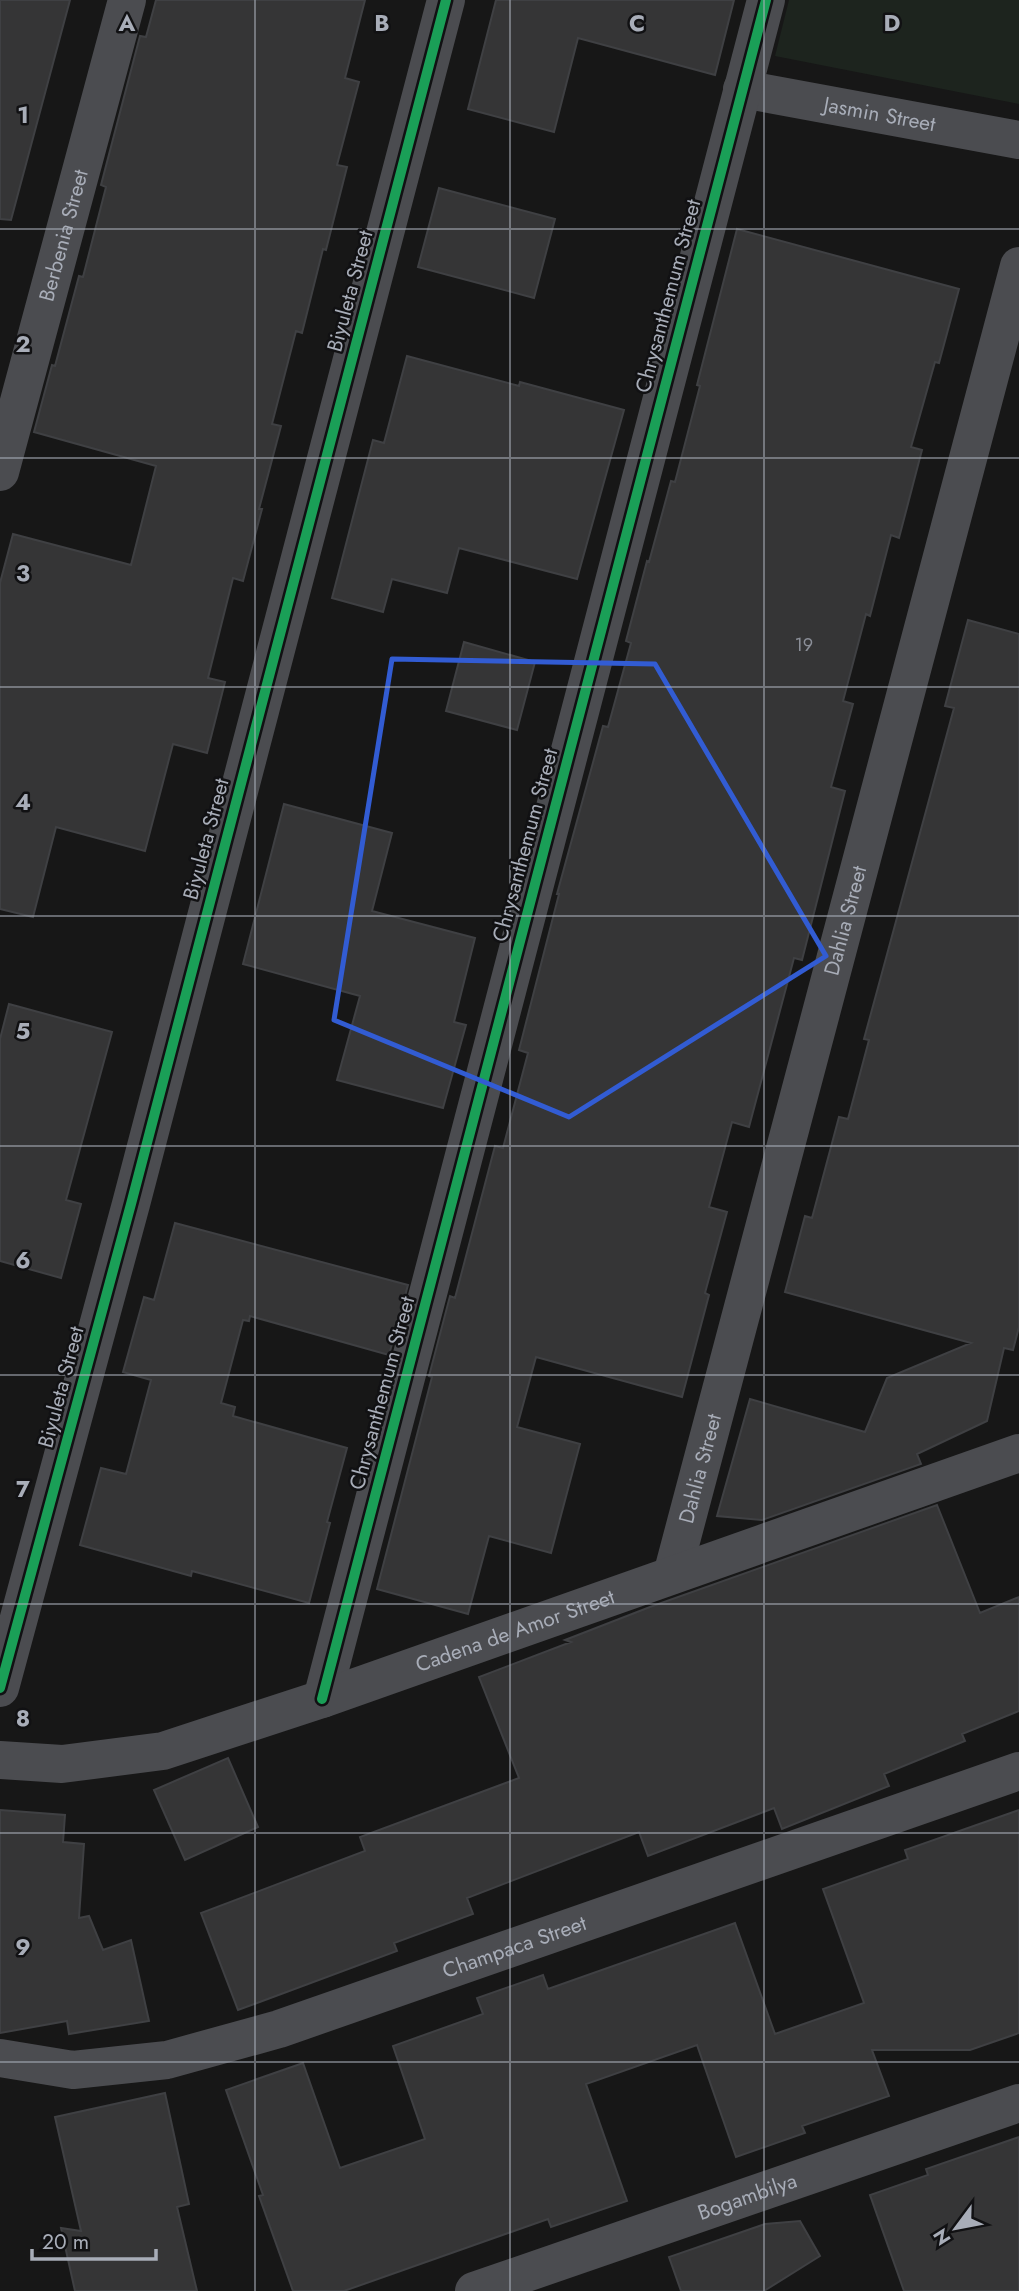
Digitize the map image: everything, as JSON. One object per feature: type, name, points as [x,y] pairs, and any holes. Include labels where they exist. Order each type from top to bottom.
[{"type":"street","name":"Berbenia Street","points":[[0,472],[127,0]]},
{"type":"street","name":"Biyuleta Street","points":[[0,1688],[134,1190],[446,0]]},
{"type":"street","name":"Chrysanthemum Street","points":[[322,1699],[766,0]]},
{"type":"street","name":"Jasmin Street","points":[[742,89],[1019,140]]},
{"type":"street","name":"Dahlia Street","points":[[672,1575],[1019,266]]},
{"type":"street","name":"Cadena de Amor Street","points":[[0,1760],[62,1764],[163,1751],[322,1699],[1019,1452]]},
{"type":"street","name":"Champaca Street","points":[[0,2059],[73,2070],[167,2060],[267,2032],[1019,1771]]},
{"type":"street","name":"Bogambilya","points":[[474,2291],[1019,2103]]},
{"type":"highlighted area","points":[[392,659],[655,664],[826,956],[569,1117],[334,1020]]},
{"type":"shaded area","points":[[789,0],[1019,0],[1019,104],[775,56]]},
{"type":"building","points":[[0,0],[70,0],[11,220],[0,219]]},
{"type":"building","points":[[156,0],[365,0],[345,78],[359,82],[337,165],[347,167],[326,250],[323,249],[302,333],[296,331],[272,424],[281,426],[259,509],[262,509],[243,581],[233,578],[208,678],[225,682],[207,753],[173,744],[145,851],[56,827],[33,917],[0,909],[0,583],[13,534],[131,565],[156,466],[34,432],[79,276],[83,277],[106,187],[101,185],[140,36],[146,37]]},
{"type":"building","points":[[496,0],[734,0],[715,75],[578,38],[554,132],[468,109]]},
{"type":"building","points":[[439,188],[555,219],[534,298],[418,267]]},
{"type":"building","points":[[737,229],[959,289],[939,363],[935,362],[911,447],[922,450],[899,538],[891,535],[870,616],[866,614],[843,701],[853,704],[831,787],[845,791],[802,960],[794,958],[749,1127],[732,1122],[709,1207],[727,1212],[705,1293],[709,1295],[682,1397],[536,1357],[517,1427],[580,1444],[551,1553],[489,1536],[468,1614],[377,1589],[432,1377],[429,1376],[450,1296],[455,1298],[495,1146],[503,1148],[528,1053],[519,1050],[557,894],[603,726],[608,727],[631,643],[626,641],[647,561],[649,562],[671,481],[675,482]]},
{"type":"building","points":[[407,356],[624,410],[577,579],[459,548],[447,593],[392,579],[383,612],[332,598],[373,440],[384,443]]},
{"type":"building","points":[[968,620],[1019,634],[1019,1327],[1013,1350],[1004,1348],[987,1421],[917,1454],[921,1464],[762,1520],[717,1516],[750,1399],[865,1432],[887,1378],[971,1343],[785,1292],[805,1216],[812,1218],[839,1117],[848,1119],[869,1040],[864,1039],[954,708],[945,706]]},
{"type":"building","points":[[464,642],[535,662],[517,730],[446,711]]},
{"type":"building","points":[[284,804],[392,833],[372,911],[475,938],[454,1022],[466,1025],[443,1108],[337,1080],[360,996],[243,964]]},
{"type":"building","points":[[9,1004],[112,1032],[66,1200],[81,1204],[61,1278],[0,1261],[0,1039]]},
{"type":"building","points":[[175,1223],[408,1285],[389,1355],[250,1316],[249,1321],[243,1320],[221,1403],[235,1407],[233,1416],[347,1448],[309,1603],[192,1571],[191,1576],[80,1545],[101,1468],[126,1474],[151,1380],[123,1372],[144,1297],[154,1300]]},
{"type":"building","points":[[937,1505],[980,1613],[1019,1597],[1019,1711],[962,1734],[965,1741],[884,1774],[889,1786],[782,1829],[774,1808],[648,1856],[639,1832],[467,1898],[473,1914],[394,1943],[397,1951],[238,2010],[201,1913],[365,1851],[360,1837],[519,1778],[479,1677],[571,1642],[565,1640],[650,1607]]},
{"type":"building","points":[[228,1758],[258,1827],[185,1860],[154,1790]]},
{"type":"building","points":[[0,1810],[65,1815],[63,1842],[84,1844],[79,1918],[89,1916],[103,1950],[131,1940],[149,2021],[69,2034],[67,2021],[0,2033]]},
{"type":"building","points":[[1019,1810],[1019,2033],[970,2050],[872,2050],[889,2096],[802,2126],[805,2133],[736,2157],[697,2045],[586,2084],[627,2201],[551,2227],[548,2219],[344,2291],[293,2291],[259,2196],[263,2195],[226,2090],[303,2063],[340,2168],[425,2139],[393,2046],[483,2014],[477,1998],[543,1975],[548,1989],[735,1923],[775,2034],[864,2003],[823,1889],[908,1859],[905,1850]]},
{"type":"building","points":[[165,2093],[189,2204],[177,2207],[197,2291],[75,2291],[61,2228],[81,2231],[55,2117]]},
{"type":"building","points":[[1019,2137],[1019,2291],[904,2291],[870,2195],[928,2175],[926,2169]]},
{"type":"building","points":[[800,2221],[820,2256],[764,2291],[681,2291],[669,2257],[765,2224]]},
{"type":"cycle path","points":[[0,1688],[131,1204],[446,0]]},
{"type":"cycle path","points":[[322,1699],[766,0]]}]
